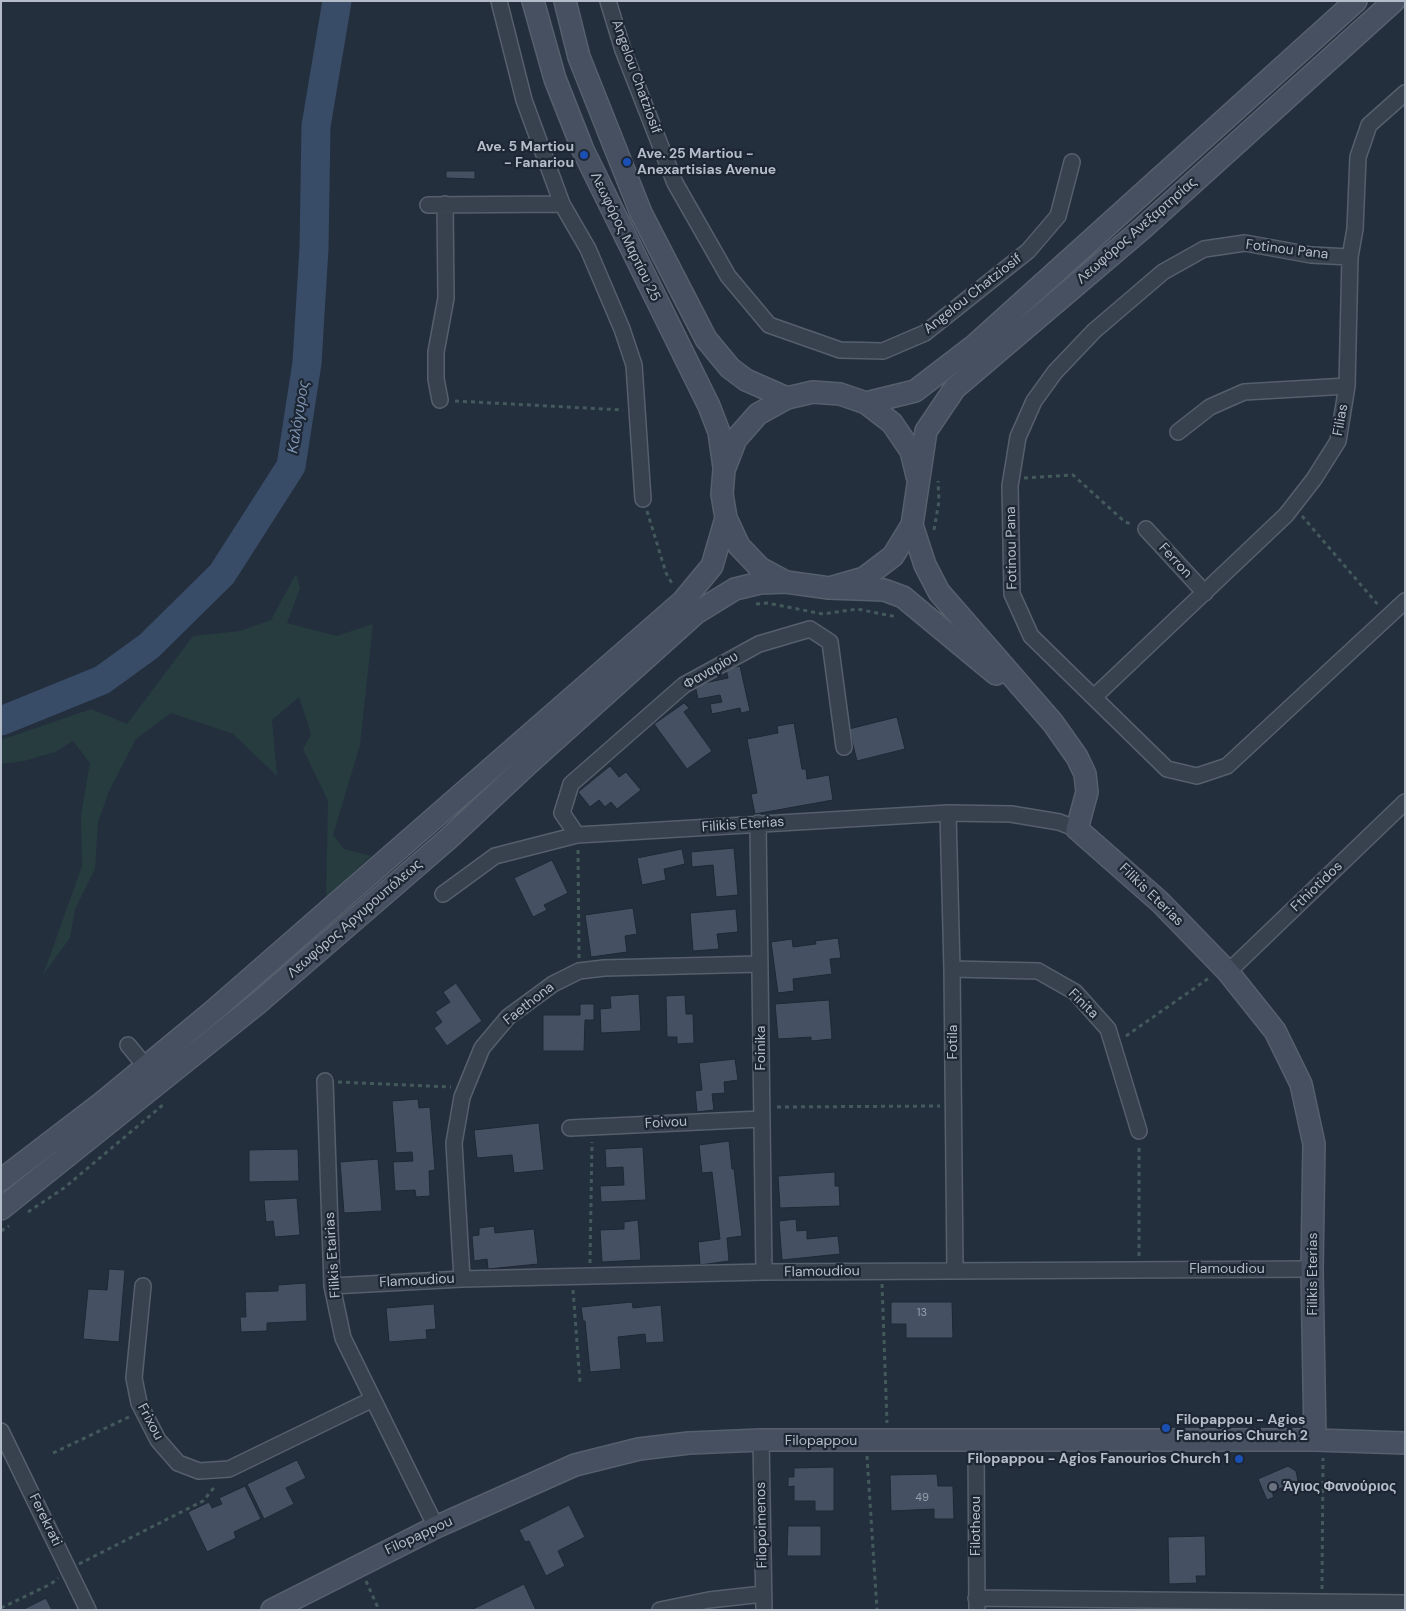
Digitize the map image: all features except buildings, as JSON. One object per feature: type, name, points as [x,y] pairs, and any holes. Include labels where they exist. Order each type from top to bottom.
[{"type":"main road","name":"Λεωφόρος Μαρτίου 25","points":[[533,1],[555,79],[583,150],[709,406],[719,432],[724,470]]},
{"type":"main road","name":"Λεωφόρος Μαρτίου 25","points":[[564,1],[580,57],[641,213],[706,339],[730,368],[746,380],[787,398]]},
{"type":"main road","name":"Λεωφόρος Ανεξαρτησίας","points":[[866,403],[915,391],[975,345],[1356,1]]},
{"type":"main road","name":"Λεωφόρος Ανεξαρτησίας","points":[[912,525],[926,431],[956,388],[1143,228],[1394,1]]},
{"type":"main road","points":[[786,582],[760,568],[739,546],[726,518],[722,494],[724,470],[736,439],[758,414],[787,398],[813,392],[840,394],[866,403],[892,423],[911,451],[918,484]]},
{"type":"main road","points":[[685,601],[712,566],[726,518]]},
{"type":"main road","points":[[829,588],[864,578],[893,556],[912,525]]},
{"type":"main road","points":[[912,525],[925,565],[939,592],[1053,723],[1078,757],[1085,774],[1086,792],[1076,829]]},
{"type":"main road","points":[[685,601],[760,583],[786,582],[829,588],[884,590],[903,598],[1053,723]]},
{"type":"main road","name":"Λεωφόρος Αργυρουπόλεως","points":[[1,1180],[146,1067],[287,948],[685,601]]},
{"type":"main road","name":"Λεωφόρος Αργυρουπόλεως","points":[[1,1209],[257,1004],[448,839],[534,758],[685,601]]},
{"type":"main road","name":"Filikis Eterias","points":[[1076,829],[1122,867],[1226,969],[1275,1031],[1300,1084],[1314,1144],[1312,1269],[1319,1440]]},
{"type":"main road","name":"Filopappou","points":[[272,1610],[436,1527],[575,1465],[639,1449],[689,1443],[761,1440],[976,1442],[1319,1440],[1405,1442]]},
{"type":"street","points":[[499,1],[524,100],[562,204],[588,249],[622,329],[634,365],[639,411],[643,499]]},
{"type":"street","name":"Angelou Chatziosif","points":[[608,1],[623,50],[675,183],[728,276],[769,325],[822,344],[840,350],[883,351],[925,333],[1028,251],[1058,216],[1072,162]]},
{"type":"street","name":"Filias","points":[[1094,698],[1205,593],[1293,506],[1314,479],[1338,441],[1347,386],[1350,257],[1355,229],[1358,157],[1369,125],[1405,93]]},
{"type":"street","points":[[428,204],[562,204]]},
{"type":"street","points":[[440,400],[436,379],[436,352],[446,298],[445,204]]},
{"type":"street","name":"Fotinou Pana","points":[[1350,257],[1311,255],[1246,243],[1204,249],[1162,272],[1094,330],[1055,372],[1039,394],[1018,437],[1011,479],[1012,594],[1031,636],[1094,698],[1167,769],[1197,776],[1228,766],[1405,601]]},
{"type":"street","points":[[1178,432],[1210,407],[1244,392],[1347,386]]},
{"type":"street","name":"Ferron","points":[[1146,529],[1205,593]]},
{"type":"street","name":"Φαναρίου","points":[[578,836],[562,813],[571,784],[684,685],[759,644],[810,629],[830,642],[844,748]]},
{"type":"street","name":"Fthiotidos","points":[[1226,969],[1405,802]]},
{"type":"street","name":"Filikis Eterias","points":[[578,836],[948,813],[1011,814],[1059,822],[1076,829]]},
{"type":"street","name":"Fotila","points":[[948,813],[952,969],[955,1270]]},
{"type":"street","name":"Foinika","points":[[758,824],[764,1272]]},
{"type":"street","points":[[443,894],[495,856],[578,836]]},
{"type":"street","name":"Faethona","points":[[462,1279],[454,1143],[462,1097],[482,1048],[508,1017],[553,984],[579,971],[604,968],[760,964]]},
{"type":"street","name":"Finita","points":[[952,969],[1038,971],[1074,992],[1108,1029],[1139,1131]]},
{"type":"street","points":[[128,1045],[146,1067]]},
{"type":"street","name":"Filikis Etairias","points":[[325,1081],[332,1286],[343,1338],[371,1400],[436,1527]]},
{"type":"street","name":"Foivou","points":[[570,1128],[761,1113]]},
{"type":"street","name":"Flamoudiou","points":[[332,1286],[462,1279],[764,1272],[1312,1269]]},
{"type":"street","name":"Frixou","points":[[143,1286],[134,1378],[139,1403],[158,1440],[178,1463],[199,1471],[229,1469],[371,1400]]},
{"type":"street","name":"Ferekrati","points":[[1,1431],[88,1610]]},
{"type":"street","name":"Filopoimenos","points":[[761,1440],[764,1610]]},
{"type":"street","name":"Filotheou","points":[[976,1442],[977,1604]]},
{"type":"street","points":[[660,1610],[709,1600],[763,1594]]},
{"type":"street","points":[[977,1604],[1322,1602],[1349,1606],[1405,1603]]},
{"type":"path","points":[[440,400],[639,411]]},
{"type":"path","points":[[1011,479],[1073,475],[1125,522],[1146,529]]},
{"type":"path","points":[[643,499],[666,572],[685,601]]},
{"type":"path","points":[[1293,506],[1388,616]]},
{"type":"path","points":[[578,836],[579,971]]},
{"type":"path","points":[[1113,1044],[1226,969]]},
{"type":"path","points":[[325,1081],[466,1088]]},
{"type":"path","points":[[761,1113],[953,1106]]},
{"type":"path","points":[[590,1276],[592,1127]]},
{"type":"path","points":[[1139,1131],[1139,1269]]},
{"type":"path","points":[[876,1610],[877,1441],[882,1271]]},
{"type":"path","points":[[572,1277],[580,1382]]},
{"type":"path","points":[[53,1453],[143,1410]]},
{"type":"path","points":[[1319,1440],[1322,1602]]},
{"type":"path","points":[[1,1608],[52,1584],[68,1569],[202,1501],[229,1469]]},
{"type":"path","points":[[358,1565],[379,1610]]},
{"type":"green space","points":[[296,574],[300,588],[287,623],[337,636],[373,624],[360,745],[333,835],[344,849],[371,856],[326,898],[328,801],[303,749],[311,734],[299,697],[272,720],[277,776],[233,734],[171,713],[136,739],[110,789],[98,822],[95,869],[75,909],[70,938],[43,975],[82,866],[81,815],[90,763],[73,741],[55,752],[24,761],[1,764],[1,740],[91,709],[127,724],[193,636],[240,631],[271,620]]},
{"type":"waterway","name":"Καλόγυρος","points":[[1,721],[102,680],[149,646],[222,574],[291,466],[307,363],[314,248],[316,126],[337,1]]},
{"type":"place","name":"Ave. 5 Martiou - Fanariou","points":[[584,155]]},
{"type":"place","name":"Ave. 25 Martiou - Anexartisias Avenue","points":[[627,162]]},
{"type":"place","name":"Filopappou - Agios Fanourios Church 2","points":[[1166,1428]]},
{"type":"place","name":"Filopappou - Agios Fanourios Church 1","points":[[1239,1459]]},
{"type":"place","name":"Άγιος Φανούριος","points":[[1273,1487]]}]
